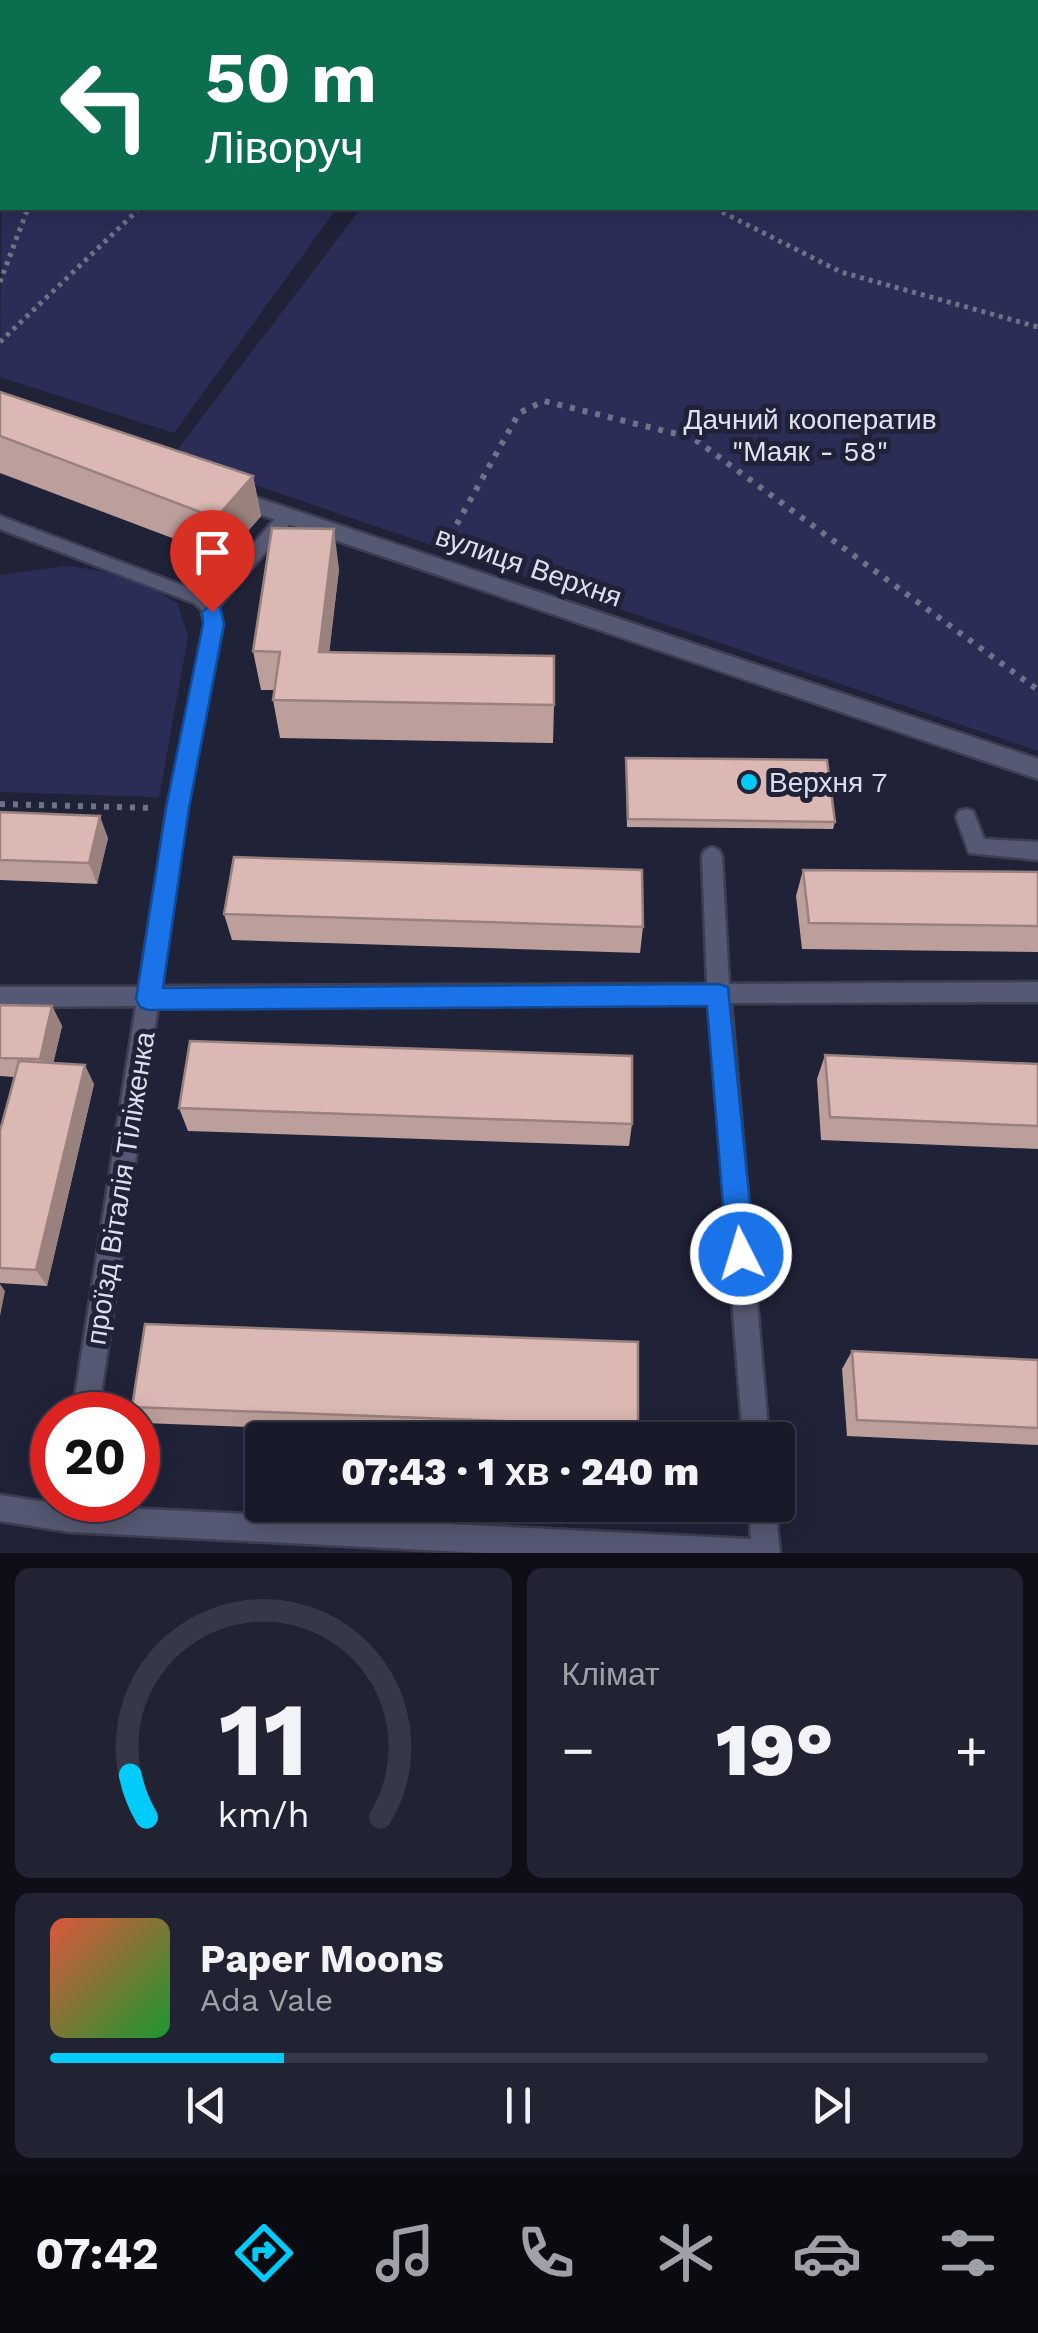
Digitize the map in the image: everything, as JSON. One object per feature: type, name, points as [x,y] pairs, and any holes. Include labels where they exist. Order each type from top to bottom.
[{"type":"street","name":"вулиця Верхня","points":[[198,486],[1038,769]]},
{"type":"lane","points":[[0,522],[200,598],[209,606],[287,516]]},
{"type":"lane","name":"проїзд Віталія Тіліженка","points":[[89,1392],[177,808],[214,624],[209,606]]},
{"type":"lane","points":[[966,818],[976,846],[1038,852]]},
{"type":"lane","points":[[712,856],[719,995],[755,1422]]},
{"type":"lane","points":[[0,998],[1038,992]]},
{"type":"lane","points":[[0,1508],[30,1508]]},
{"type":"lane","points":[[160,1515],[756,1553]]},
{"type":"lane","points":[[763,1522],[766,1553]]},
{"type":"path","points":[[0,282],[27,210]]},
{"type":"path","points":[[0,342],[138,210]]},
{"type":"path","points":[[718,210],[840,272],[1038,328]]},
{"type":"path","points":[[433,566],[520,413],[544,402],[693,438],[1038,690]]},
{"type":"path","points":[[0,804],[177,808]]},
{"type":"green space","points":[[2,210],[336,210],[174,433],[0,377]]},
{"type":"green space","name":"Дачний кооператив \"Маяк - 58\"","points":[[359,210],[1038,210],[1038,751],[172,457]]},
{"type":"green space","points":[[65,566],[124,578],[178,604],[188,637],[159,797],[0,792],[0,575]]},
{"type":"building","points":[[0,392],[253,476],[216,518],[0,436]]},
{"type":"building","points":[[272,528],[334,529],[319,652],[554,656],[554,705],[273,700],[280,652],[253,651]]},
{"type":"building","points":[[626,758],[827,760],[835,822],[628,819]]},
{"type":"building","points":[[0,812],[100,816],[89,863],[0,860]]},
{"type":"building","points":[[234,857],[642,870],[643,927],[224,914]]},
{"type":"building","points":[[803,870],[1038,872],[1038,926],[809,923]]},
{"type":"building","points":[[0,1005],[52,1006],[40,1059],[0,1058]]},
{"type":"building","points":[[190,1041],[632,1056],[632,1124],[179,1108]]},
{"type":"building","points":[[825,1055],[1038,1064],[1038,1126],[830,1117]]},
{"type":"building","points":[[19,1061],[85,1065],[36,1270],[0,1268],[0,1131]]},
{"type":"building","points":[[145,1324],[638,1342],[638,1422],[531,1422],[160,1408],[160,1392],[134,1392]]},
{"type":"building","points":[[852,1351],[1038,1360],[1038,1428],[857,1420]]},
{"type":"place","name":"Верхня 7","points":[[749,782]]},
{"type":"route","points":[[212,612],[214,624],[177,808],[148,999],[719,995],[741,1254]]}]
